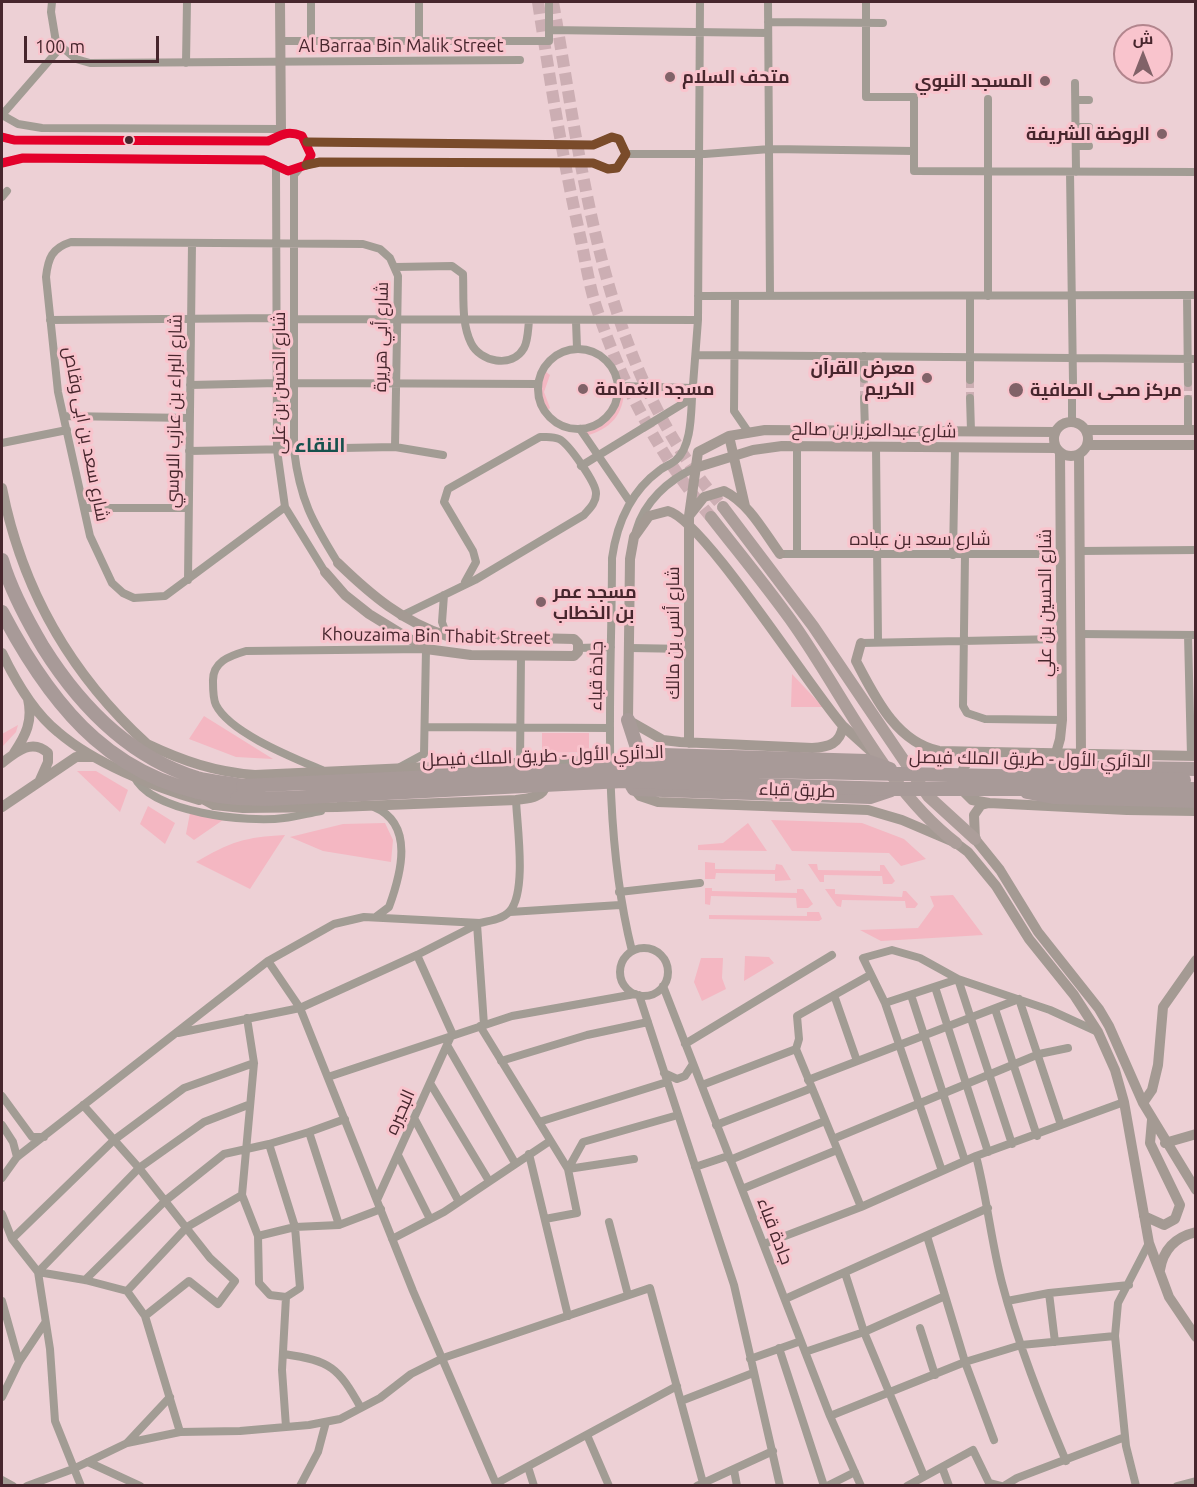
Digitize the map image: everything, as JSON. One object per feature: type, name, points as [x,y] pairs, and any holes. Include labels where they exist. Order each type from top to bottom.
[{"type":"highway","name":"الدائري الأول - طريق الملك فيصل","points":[[2,560],[30,626],[58,670],[90,711],[111,731],[196,778],[267,799],[623,781],[893,789],[1010,789],[1194,801]]},
{"type":"highway","name":"الدائري الأول - طريق الملك فيصل","points":[[2,612],[16,639],[56,700],[103,748],[132,771],[211,796],[240,792],[619,768],[1196,781]]},
{"type":"highway","points":[[628,720],[639,754]]},
{"type":"highway","points":[[639,754],[867,761],[900,773]]},
{"type":"highway","points":[[639,754],[630,768],[630,779],[634,789],[870,797],[893,789]]},
{"type":"highway","points":[[994,776],[1048,767],[1196,770]]},
{"type":"main road","points":[[280,2],[282,131]]},
{"type":"main road","points":[[1058,450],[1055,432],[1062,424],[1072,421],[1086,430],[1192,429]]},
{"type":"main road","name":"شارع عبدالعزيز بن صالح","points":[[698,452],[729,436],[765,430],[1055,432]]},
{"type":"main road","points":[[1079,454],[1087,445],[1086,430]]},
{"type":"main road","points":[[729,436],[745,507]]},
{"type":"main road","points":[[1087,445],[1196,445]]},
{"type":"main road","name":"شارع عبدالعزيز بن صالح","points":[[695,468],[733,456],[782,446],[955,447],[1058,450],[1071,456],[1079,454]]},
{"type":"main road","name":"شارع الحسين بن علي","points":[[1056,753],[1062,720],[1058,450]]},
{"type":"main road","name":"شارع أنس بن مالك","points":[[688,742],[689,520],[698,452]]},
{"type":"main road","name":"شارع الحسين بن علي","points":[[1079,454],[1081,754]]},
{"type":"main road","points":[[2,488],[19,558],[61,643],[89,684],[149,751],[226,773],[255,775],[396,769],[523,760],[543,770],[547,778],[545,789],[537,796],[516,800],[337,807],[253,808],[214,805],[157,788],[132,771],[98,757],[56,731],[27,695],[2,653]]},
{"type":"main road","points":[[689,520],[695,506],[714,492],[724,491],[735,496],[745,507],[780,554]]},
{"type":"main road","points":[[723,507],[808,618],[928,796],[975,839],[1000,870],[1038,932],[1084,989],[1109,1026],[1143,1103],[1195,1190]]},
{"type":"main road","points":[[843,726],[842,734],[828,747],[663,740],[628,720],[630,559],[634,537],[649,516],[668,511],[689,520],[843,726],[882,760]]},
{"type":"main road","points":[[711,517],[795,626],[882,760],[915,803],[968,852],[996,886],[1029,939],[1074,995],[1098,1032],[1124,1102],[1149,1243],[1178,1314],[1196,1337]]},
{"type":"main road","name":"شارع الحسن بن على","points":[[338,563],[373,597],[401,616],[447,636]]},
{"type":"main road","name":"شارع الحسن بن على","points":[[325,572],[345,595],[426,649]]},
{"type":"main road","name":"Khouzaima Bin Thabit Street","points":[[426,649],[471,655],[574,656],[579,648],[574,639],[447,636]]},
{"type":"main road","points":[[861,642],[856,661],[875,696],[905,736]]},
{"type":"main road","points":[[14,754],[28,731],[30,710],[27,695]]},
{"type":"main road","points":[[875,696],[879,724]]},
{"type":"main road","points":[[879,724],[905,736],[923,748],[939,751],[1193,756]]},
{"type":"main road","points":[[2,763],[32,745],[40,746],[48,753],[48,762],[39,780]]},
{"type":"main road","points":[[992,751],[974,756],[967,762],[960,779],[960,788],[966,796],[989,803],[1127,810],[1194,801]]},
{"type":"main road","points":[[2,807],[76,757],[98,757]]},
{"type":"main road","points":[[196,778],[226,773]]},
{"type":"main road","points":[[178,786],[214,805]]},
{"type":"main road","name":"طريق قباء","points":[[634,789],[640,796],[658,802],[868,810],[902,820],[956,843]]},
{"type":"main road","points":[[975,839],[974,815],[981,805],[989,803]]},
{"type":"main road","points":[[1143,1103],[1152,1090],[1158,1065],[1163,1007],[1196,960]]},
{"type":"main road","points":[[1144,1216],[1164,1225],[1175,1219],[1180,1205],[1150,1143],[1152,1120]]},
{"type":"main road","points":[[1165,1143],[1196,1134]]},
{"type":"main road","points":[[1160,1273],[1162,1259],[1169,1247],[1188,1234],[1196,1232]]},
{"type":"street","points":[[52,2],[53,29],[56,42],[61,47],[2,115],[18,124],[42,128],[282,131],[302,136],[307,142],[593,145],[612,137],[619,139],[626,154]]},
{"type":"street","points":[[186,63],[187,2]]},
{"type":"street","points":[[310,2],[311,40]]},
{"type":"street","points":[[418,2],[419,39]]},
{"type":"street","points":[[281,41],[419,39],[549,41],[549,2]]},
{"type":"street","points":[[697,355],[700,2]]},
{"type":"street","points":[[768,2],[770,296]]},
{"type":"street","points":[[866,2],[866,97],[914,97],[914,171],[1196,172]]},
{"type":"street","points":[[768,22],[883,23]]},
{"type":"street","points":[[549,30],[768,33]]},
{"type":"street","name":"Al Barraa Bin Malik Street","points":[[61,47],[76,59],[90,63],[520,60]]},
{"type":"street","points":[[1072,382],[1075,83]]},
{"type":"street","points":[[988,99],[988,296]]},
{"type":"street","points":[[1076,100],[1089,100]]},
{"type":"street","points":[[1076,127],[1089,127]]},
{"type":"street","points":[[2,137],[14,140],[268,141],[282,131]]},
{"type":"street","name":"شارع الحسن بن على","points":[[307,142],[311,155],[294,175],[294,450],[301,493],[308,513],[338,563]]},
{"type":"street","points":[[1076,146],[1089,146]]},
{"type":"street","points":[[626,154],[770,149],[914,150]]},
{"type":"street","points":[[2,163],[23,158],[264,160],[276,168],[288,171],[320,162],[593,163],[608,169],[617,168],[626,154]]},
{"type":"street","name":"شارع الحسن بن على","points":[[276,168],[277,450],[285,507],[325,572]]},
{"type":"street","name":"شارع سعد بن ابى وقاص","points":[[285,507],[165,596],[134,598],[123,593],[112,583],[90,536],[64,416],[50,320],[48,262],[59,246],[71,242],[295,243]]},
{"type":"street","name":"شارع البراء بن عازب الاوسي","points":[[188,580],[192,243]]},
{"type":"street","name":"شارع أبي هريرة","points":[[295,243],[363,244],[380,249],[396,267],[398,276],[394,447]]},
{"type":"street","points":[[396,267],[452,266],[463,274],[465,320],[471,343],[478,354],[489,360],[504,360],[518,356],[525,348],[529,321]]},
{"type":"street","points":[[698,296],[1191,295],[1191,359],[1188,383]]},
{"type":"street","points":[[735,296],[734,411],[749,433]]},
{"type":"street","points":[[970,296],[970,380]]},
{"type":"street","points":[[50,320],[278,318]]},
{"type":"street","points":[[295,319],[698,320]]},
{"type":"street","points":[[576,321],[576,348]]},
{"type":"street","points":[[576,348],[601,355],[616,374],[619,386],[618,399],[608,415],[593,427],[580,429],[561,425],[546,414],[540,403],[538,384],[544,366],[553,357],[576,348]]},
{"type":"street","points":[[581,466],[692,398],[693,355],[1191,359]]},
{"type":"street","points":[[864,356],[864,379]]},
{"type":"street","points":[[190,385],[278,383]]},
{"type":"street","points":[[295,383],[538,384]]},
{"type":"street","points":[[619,386],[693,388]]},
{"type":"street","name":"جادة قباء","points":[[632,951],[620,905],[610,758],[612,558],[618,527],[630,502],[644,483],[677,460],[691,429],[692,398]]},
{"type":"street","points":[[864,398],[865,430]]},
{"type":"street","points":[[970,398],[970,431]]},
{"type":"street","points":[[1072,399],[1072,421]]},
{"type":"street","points":[[1188,399],[1192,429]]},
{"type":"street","points":[[64,416],[189,418]]},
{"type":"street","points":[[465,582],[476,562],[444,502],[448,489],[561,425]]},
{"type":"street","points":[[580,429],[630,502]]},
{"type":"street","points":[[2,443],[67,430]]},
{"type":"street","points":[[401,616],[465,582],[475,580],[584,515],[593,505],[596,493],[593,482],[561,440],[551,436],[540,437]]},
{"type":"street","points":[[797,446],[797,554]]},
{"type":"street","points":[[189,451],[394,447],[442,455]]},
{"type":"street","points":[[876,447],[878,640]]},
{"type":"street","points":[[953,555],[955,447]]},
{"type":"street","points":[[634,537],[639,519],[660,491],[695,468]]},
{"type":"street","points":[[84,508],[188,508]]},
{"type":"street","points":[[1081,551],[1196,550]]},
{"type":"street","name":"شارع سعد بن عباده","points":[[780,554],[1061,554]]},
{"type":"street","points":[[965,555],[963,706],[967,713],[985,719],[1062,720]]},
{"type":"street","points":[[444,595],[442,622],[447,636]]},
{"type":"street","points":[[1080,634],[1192,635],[1193,756]]},
{"type":"street","points":[[861,642],[1061,639]]},
{"type":"street","points":[[579,648],[611,647]]},
{"type":"street","points":[[630,648],[689,649]]},
{"type":"street","points":[[396,769],[424,754],[426,649]]},
{"type":"street","name":"Khouzaima Bin Thabit Street","points":[[325,772],[267,746],[226,718],[215,705],[213,674],[219,663],[231,655],[246,651],[426,649]]},
{"type":"street","points":[[521,655],[520,727],[523,760],[610,758]]},
{"type":"street","points":[[425,728],[610,728]]},
{"type":"street","points":[[132,771],[138,783],[155,798],[191,810],[232,817],[284,818],[337,807]]},
{"type":"street","points":[[510,912],[517,898],[519,882],[516,800]]},
{"type":"street","points":[[373,806],[386,812],[394,820],[400,830],[402,849],[389,907],[377,916]]},
{"type":"street","points":[[619,892],[700,883]]},
{"type":"street","points":[[173,1034],[300,1008],[417,955],[479,923],[497,919],[510,912],[620,905]]},
{"type":"street","points":[[2,1178],[17,1157],[268,961],[334,924],[377,916],[479,923]]},
{"type":"street","points":[[479,923],[482,1026],[568,1169],[577,1213],[545,1219]]},
{"type":"street","points":[[328,1077],[512,1016],[637,994],[652,994],[663,987],[668,973],[665,959],[660,953],[646,948],[632,951],[622,963],[620,971],[625,987],[637,994],[648,1022],[734,1285],[780,1485]]},
{"type":"street","points":[[942,1171],[885,1003],[863,958],[892,950],[920,958],[958,979],[1050,1010],[1098,1032]]},
{"type":"street","points":[[417,955],[452,1036]]},
{"type":"street","points":[[685,1044],[832,956]]},
{"type":"street","points":[[268,961],[300,1008],[442,1358],[497,1484],[676,1386]]},
{"type":"street","points":[[861,1207],[796,1049],[799,1039],[797,1016],[870,975]]},
{"type":"street","points":[[885,1003],[958,979]]},
{"type":"street","points":[[958,979],[1012,1144]]},
{"type":"street","name":"جادة قباء","points":[[663,987],[830,1416],[861,1485]]},
{"type":"street","points":[[935,987],[988,1152]]},
{"type":"street","points":[[834,995],[857,1061]]},
{"type":"street","points":[[911,995],[965,1161]]},
{"type":"street","points":[[716,1125],[857,1061],[1020,999]]},
{"type":"street","points":[[1020,999],[1061,1125]]},
{"type":"street","points":[[995,1009],[1037,1136]]},
{"type":"street","points":[[247,1018],[254,1063],[248,1105],[248,1148],[242,1195],[258,1236],[259,1283],[270,1295],[286,1297],[300,1288],[295,1227],[269,1144]]},
{"type":"street","points":[[501,1061],[587,1035],[648,1022]]},
{"type":"street","name":"البحيره","points":[[377,1200],[452,1036]]},
{"type":"street","points":[[447,1045],[515,1163]]},
{"type":"street","points":[[833,1139],[1039,1054],[1068,1048]]},
{"type":"street","points":[[702,1085],[796,1049]]},
{"type":"street","points":[[12,1239],[114,1140],[184,1088],[254,1063]]},
{"type":"street","points":[[664,1073],[677,1079],[685,1076],[693,1064]]},
{"type":"street","points":[[539,1122],[667,1082]]},
{"type":"street","points":[[430,1083],[489,1181]]},
{"type":"street","points":[[2,1096],[32,1137],[44,1137]]},
{"type":"street","points":[[764,1244],[861,1207],[976,1156],[1037,1136],[1124,1102]]},
{"type":"street","points":[[84,1105],[139,1168],[210,1258],[234,1281],[218,1304],[189,1281],[145,1316]]},
{"type":"street","points":[[38,1272],[139,1168],[204,1122],[248,1105]]},
{"type":"street","points":[[568,1169],[582,1142],[678,1115]]},
{"type":"street","points":[[414,1118],[459,1202]]},
{"type":"street","points":[[85,1280],[165,1201],[224,1154],[269,1144],[345,1119]]},
{"type":"street","points":[[695,1167],[729,1158],[825,1121]]},
{"type":"street","points":[[2,1125],[13,1142],[17,1157]]},
{"type":"street","points":[[309,1132],[339,1224]]},
{"type":"street","points":[[393,1239],[459,1202],[550,1141]]},
{"type":"street","points":[[742,1189],[837,1150]]},
{"type":"street","points":[[529,1154],[568,1316]]},
{"type":"street","points":[[398,1155],[430,1219]]},
{"type":"street","points":[[976,1156],[1007,1300],[1029,1373],[1066,1461]]},
{"type":"street","points":[[568,1169],[634,1159]]},
{"type":"street","points":[[127,1291],[187,1227],[242,1195]]},
{"type":"street","points":[[784,1299],[988,1208]]},
{"type":"street","points":[[258,1236],[295,1227],[339,1224],[381,1209]]},
{"type":"street","points":[[2,1214],[12,1239],[38,1272],[50,1349],[55,1421],[81,1485]]},
{"type":"street","points":[[609,1222],[628,1295]]},
{"type":"street","points":[[927,1236],[965,1362],[994,1440]]},
{"type":"street","points":[[1136,1485],[1125,1437],[1115,1336],[1118,1303],[1149,1243]]},
{"type":"street","points":[[38,1272],[85,1280],[127,1291],[145,1316],[180,1432]]},
{"type":"street","points":[[845,1272],[864,1332],[924,1476]]},
{"type":"street","points":[[1007,1300],[1049,1293],[1129,1285]]},
{"type":"street","points":[[27,1485],[73,1469],[127,1443],[180,1432],[286,1427],[340,1419],[380,1398],[411,1374],[442,1358],[650,1288],[681,1401],[700,1484],[773,1451]]},
{"type":"street","points":[[1049,1293],[1056,1342]]},
{"type":"street","points":[[805,1352],[864,1332],[945,1296]]},
{"type":"street","points":[[286,1297],[283,1393],[286,1427]]},
{"type":"street","points":[[2,1301],[19,1362]]},
{"type":"street","points":[[2,1396],[19,1362],[45,1323]]},
{"type":"street","points":[[920,1328],[935,1375]]},
{"type":"street","points":[[830,1416],[890,1394],[965,1362],[1021,1345],[1115,1336]]},
{"type":"street","points":[[750,1359],[801,1341]]},
{"type":"street","points":[[779,1348],[825,1485],[855,1472]]},
{"type":"street","points":[[284,1354],[311,1358],[330,1365],[346,1380],[361,1408]]},
{"type":"street","points":[[681,1401],[753,1373]]},
{"type":"street","points":[[127,1443],[170,1396]]},
{"type":"street","points":[[298,1484],[318,1452],[326,1422]]},
{"type":"street","points":[[587,1435],[609,1485]]},
{"type":"street","points":[[907,1485],[973,1450],[989,1482],[1002,1485],[1125,1437]]},
{"type":"street","points":[[88,1462],[140,1485]]},
{"type":"street","points":[[528,1467],[534,1485]]},
{"type":"street","points":[[942,1467],[949,1485]]},
{"type":"street","points":[[734,1470],[737,1485]]},
{"type":"street","points":[[2,1480],[13,1485]]},
{"type":"street","points":[[1177,1485],[1196,1481]]},
{"type":"shaded area","points":[[545,371],[550,375],[544,392],[550,408],[546,412],[539,387]]},
{"type":"shaded area","points":[[624,389],[621,406],[614,420],[595,433],[586,436],[584,430],[598,424],[608,416],[615,405],[618,390]]},
{"type":"shaded area","points":[[792,674],[823,707],[791,707]]},
{"type":"shaded area","points":[[204,716],[273,759],[236,757],[189,739]]},
{"type":"shaded area","points":[[18,725],[16,732],[2,747],[2,734]]},
{"type":"shaded area","points":[[542,733],[589,733],[589,752],[542,753]]},
{"type":"shaded area","points":[[77,771],[96,771],[128,790],[120,812]]},
{"type":"shaded area","points":[[148,806],[175,823],[165,844],[140,824]]},
{"type":"shaded area","points":[[190,813],[223,820],[194,840],[186,834]]},
{"type":"shaded area","points":[[771,820],[862,823],[904,839],[926,859],[901,866],[889,853],[792,851]]},
{"type":"shaded area","points":[[385,823],[393,840],[391,862],[323,851],[290,837],[343,824]]},
{"type":"shaded area","points":[[748,823],[767,851],[698,850],[698,845],[723,843]]},
{"type":"shaded area","points":[[285,835],[250,889],[196,862],[238,842],[259,837]]},
{"type":"shaded area","points":[[705,862],[715,863],[715,869],[775,870],[776,864],[782,865],[791,880],[775,881],[775,874],[716,873],[715,879],[705,879]]},
{"type":"shaded area","points":[[808,864],[817,864],[818,870],[880,871],[880,865],[884,865],[895,881],[892,884],[883,884],[882,876],[824,875],[824,882],[820,882]]},
{"type":"shaded area","points":[[705,888],[712,888],[712,891],[797,893],[797,889],[803,889],[813,904],[808,908],[797,908],[796,898],[711,896],[710,905],[705,904]]},
{"type":"shaded area","points":[[825,889],[835,889],[835,894],[902,897],[903,891],[906,891],[918,904],[915,908],[906,908],[905,901],[842,900],[841,907],[837,906]]},
{"type":"shaded area","points":[[953,895],[983,935],[881,941],[860,930],[918,928],[934,906],[930,896]]},
{"type":"shaded area","points":[[807,912],[819,912],[822,919],[819,921],[709,919],[709,915],[807,916]]},
{"type":"shaded area","points":[[745,956],[769,957],[774,963],[744,981]]},
{"type":"shaded area","points":[[701,958],[723,958],[722,978],[726,989],[702,1001],[694,982]]},
{"type":"tunnel","points":[[538,2],[563,151],[588,278],[596,306],[620,370],[646,422],[676,471],[711,517]]},
{"type":"tunnel","points":[[553,2],[588,202],[604,268],[624,332],[649,394],[682,453],[723,507]]},
{"type":"tunnel","points":[[864,379],[864,398]]},
{"type":"tunnel","points":[[970,380],[970,398]]},
{"type":"tunnel","points":[[1072,399],[1073,382]]},
{"type":"tunnel","points":[[1188,383],[1188,399]]},
{"type":"transit line","points":[[2,137],[14,140],[268,141],[292,133],[302,136],[311,155],[306,165],[288,171],[264,160],[23,158],[2,163]]},
{"type":"transit line","points":[[306,165],[320,162],[593,163],[608,169],[617,168],[626,154],[619,139],[612,137],[593,145],[307,142]]},
{"type":"place","name":"متحف السلام","points":[[670,77]]},
{"type":"place","name":"المسجد النبوي","points":[[1045,81]]},
{"type":"place","name":"الروضة الشريفة","points":[[1162,134]]},
{"type":"place","name":"معرض القرآن الكريم","points":[[927,378]]},
{"type":"place","name":"مسجد الغمامة","points":[[583,389]]},
{"type":"place","name":"مركز صحى الصافية","points":[[1016,390]]},
{"type":"place","name":"مسجد عمر بن الخطاب","points":[[541,602]]},
{"type":"district","name":"النقاء","points":[[320,445]]}]
